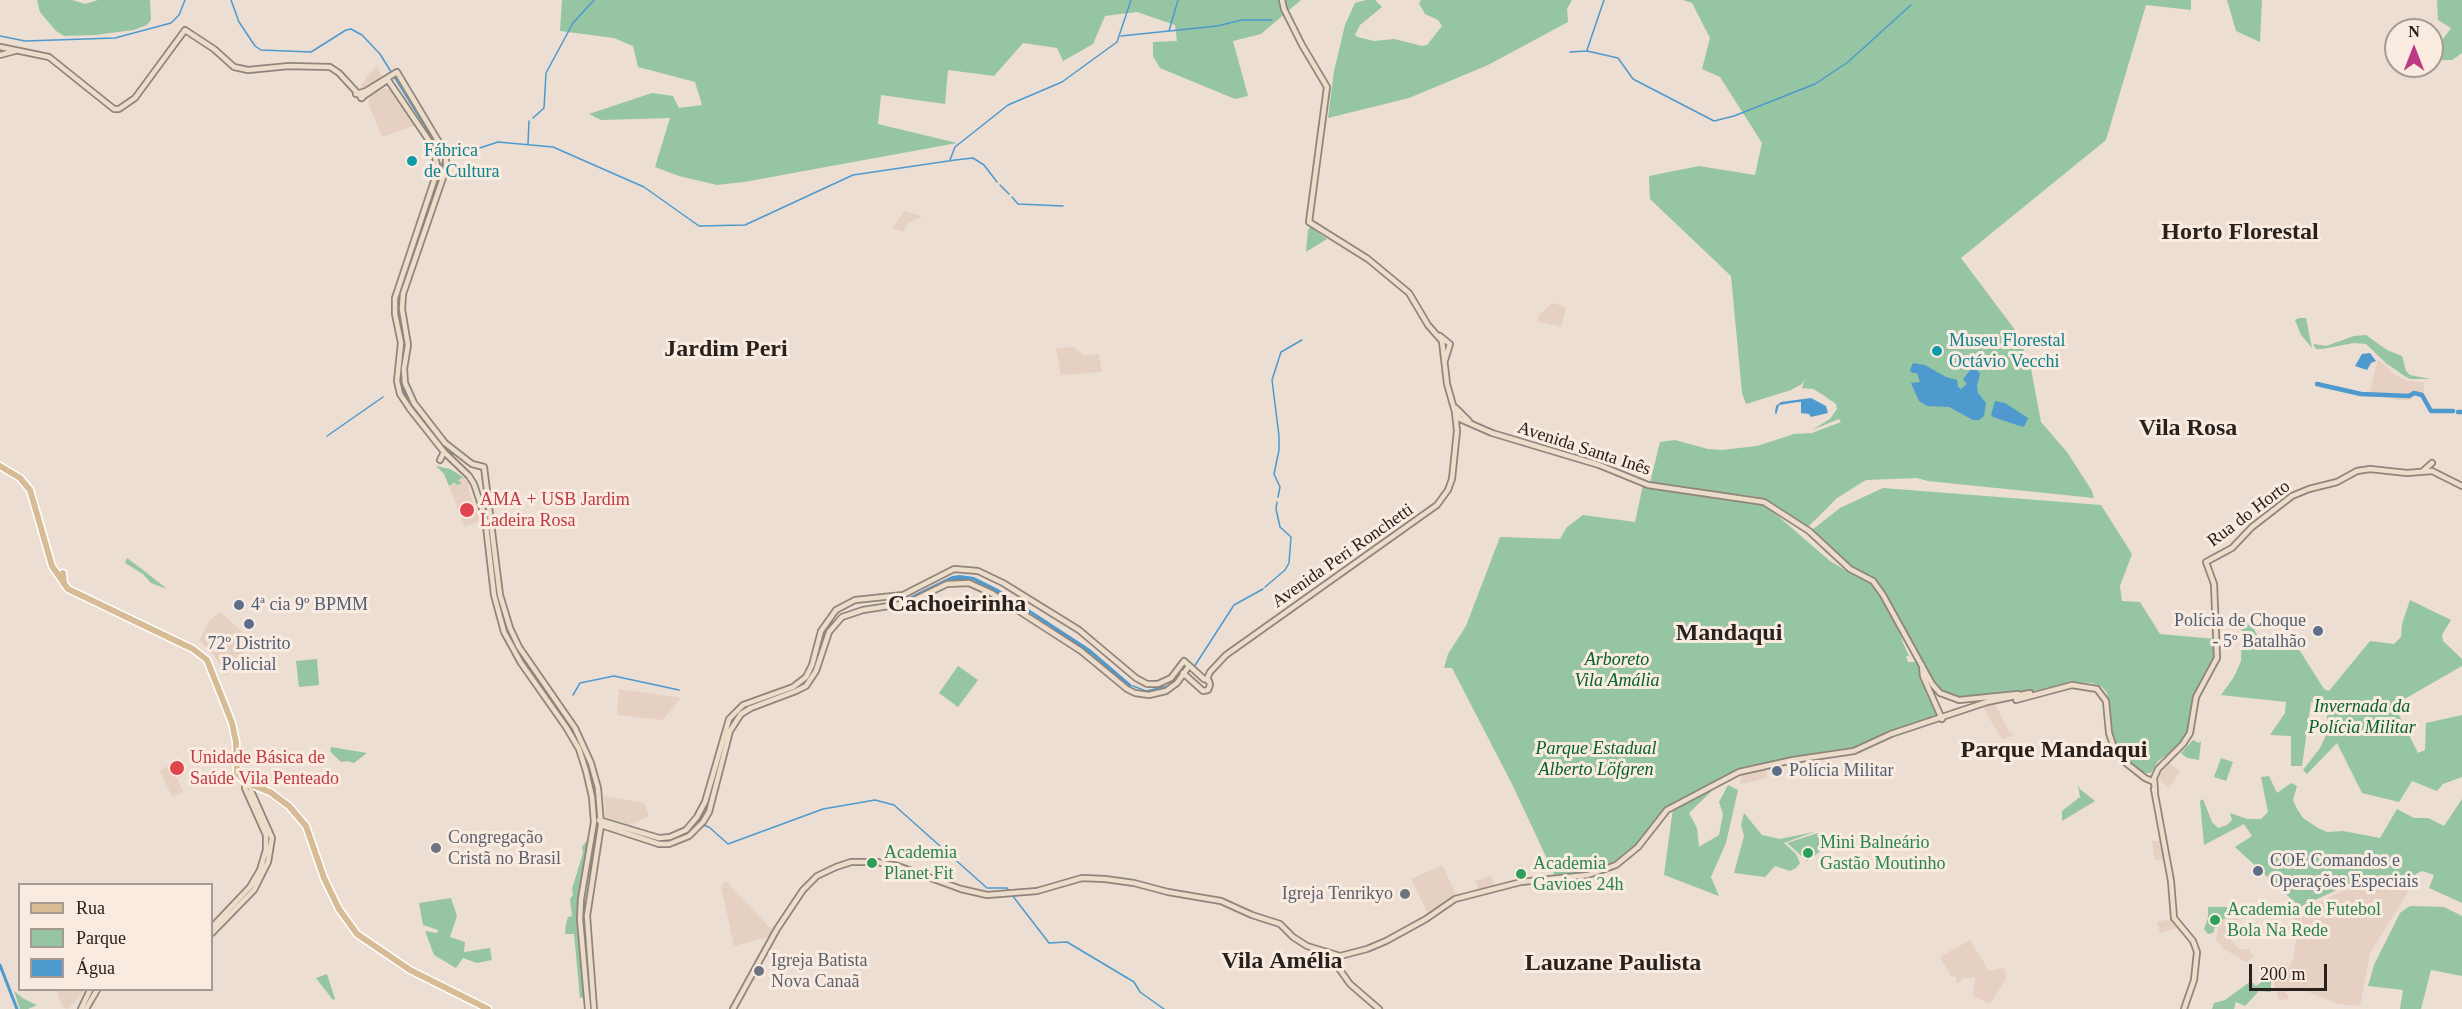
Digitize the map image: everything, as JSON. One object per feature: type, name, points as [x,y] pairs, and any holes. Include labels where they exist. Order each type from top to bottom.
[{"type":"main road","name":"Avenida Santa Inês","points":[[1282,0],[1284,9],[1302,45],[1327,87],[1309,222],[1350,246],[1406,288],[1428,325],[1442,341],[1447,384],[1456,409],[1462,418],[1492,433],[1593,463],[1648,485],[1718,494],[1767,504],[1809,531],[1850,568],[1873,581],[1935,687],[1948,698],[1959,700],[1997,698],[2038,693]]},
{"type":"main road","points":[[0,47],[49,57],[112,109],[119,109],[135,98],[185,30],[236,68],[330,68],[359,96]]},
{"type":"main road","points":[[0,55],[12,51]]},
{"type":"main road","points":[[359,96],[378,87],[393,75]]},
{"type":"main road","points":[[359,96],[393,75]]},
{"type":"main road","points":[[393,75],[393,86],[432,145],[438,169],[395,298],[395,314],[401,343],[397,381],[405,402],[444,452],[469,476],[476,488],[485,517],[494,594],[504,632],[521,663],[579,749],[591,789],[594,822],[580,919],[588,1009]]},
{"type":"main road","points":[[393,75],[446,154],[446,169],[433,219],[402,299],[402,314],[408,338],[405,383],[414,403],[445,443],[474,465],[484,467],[504,612],[519,647],[578,733],[596,781],[601,822],[587,929],[594,1009]]},
{"type":"main road","points":[[378,87],[393,86]]},
{"type":"main road","name":"Avenida Santa Inês","points":[[1437,335],[1448,341],[1450,346],[1445,362]]},
{"type":"main road","points":[[1443,346],[1450,346]]},
{"type":"main road","points":[[1456,409],[1456,428]]},
{"type":"main road","points":[[1456,428],[1462,418]]},
{"type":"main road","name":"Avenida Peri Ronchetti","points":[[1206,679],[1226,654],[1437,505],[1451,484],[1456,428]]},
{"type":"main road","points":[[440,460],[444,452]]},
{"type":"main road","points":[[2422,472],[2432,463]]},
{"type":"main road","points":[[469,476],[474,465]]},
{"type":"main road","points":[[0,466],[20,478],[30,490],[48,556],[55,573],[64,585],[78,595],[144,624],[193,649],[209,664],[232,723],[236,771],[247,783],[270,831],[271,852],[265,872],[254,890],[213,932]]},
{"type":"main road","name":"Rua do Horto","points":[[2154,780],[2161,765],[2183,744],[2190,733],[2196,697],[2217,658],[2214,584],[2206,562],[2233,547],[2248,530],[2292,496],[2308,489],[2337,482],[2357,471],[2370,469],[2407,473],[2437,472],[2462,486]]},
{"type":"main road","points":[[670,840],[697,817],[705,802],[725,727],[732,715],[747,704],[793,687],[803,680],[812,665],[819,636],[827,620],[840,607],[859,599],[903,595],[951,570],[965,568],[978,571],[1003,583],[1065,621],[1136,678],[1147,684]]},
{"type":"main road","points":[[63,573],[64,585]]},
{"type":"main road","points":[[594,822],[670,840],[687,837],[703,822],[709,812],[729,736],[737,719],[751,708],[796,692],[806,686],[816,670],[831,628],[845,615],[861,610],[908,603],[947,584],[969,583],[992,593],[1081,651],[1127,689],[1144,694],[1162,692],[1177,683],[1189,666]]},
{"type":"main road","points":[[876,608],[879,598]]},
{"type":"main road","points":[[859,599],[861,610]]},
{"type":"main road","points":[[1144,694],[1140,687],[1161,683],[1180,668],[1184,661],[1206,679],[1210,686],[1208,690],[1201,691],[1180,668]]},
{"type":"main road","points":[[1922,665],[1925,680],[1942,719]]},
{"type":"main road","points":[[1925,680],[1927,673]]},
{"type":"main road","points":[[1127,689],[1135,687],[1136,678]]},
{"type":"main road","points":[[1198,686],[1198,682],[1206,679]]},
{"type":"main road","points":[[1177,683],[1191,682]]},
{"type":"main road","name":"Avenida Santa Inês","points":[[1997,698],[2017,700],[2072,685],[2088,686],[2101,692],[2106,701],[2109,733],[2115,751],[2142,775],[2154,780]]},
{"type":"main road","name":"Avenida Santa Inês","points":[[2008,699],[2030,693]]},
{"type":"main road","name":"Avenida Santa Inês","points":[[1334,956],[1365,950],[1386,941],[1426,919],[1455,899],[1521,882],[1588,875],[1616,865],[1638,847],[1667,810],[1743,770],[1854,751],[1891,734],[1942,719],[1997,698],[2017,700]]},
{"type":"main road","points":[[2154,780],[2171,880],[2174,918],[2193,941],[2197,952],[2194,977],[2184,1009]]},
{"type":"main road","points":[[247,783],[272,793],[294,810],[306,826],[324,878],[339,909],[357,934],[428,980],[488,1009]]},
{"type":"main road","points":[[213,926],[250,887],[260,870],[267,850],[266,835],[247,783]]},
{"type":"main road","points":[[697,817],[702,818],[703,822]]},
{"type":"main road","points":[[670,829],[670,840]]},
{"type":"main road","points":[[733,1009],[777,929],[803,890],[813,879],[825,872],[860,861],[877,861],[898,866],[961,890],[987,895],[1037,891],[1073,880],[1092,878],[1134,883],[1168,892],[1211,898],[1280,924],[1303,944],[1334,956],[1350,984],[1379,1009]]},
{"type":"main road","points":[[584,882],[588,884],[592,882]]},
{"type":"main road","points":[[83,1009],[91,991]]},
{"type":"shaded area","points":[[377,66],[382,78],[367,88],[360,88],[367,76]]},
{"type":"shaded area","points":[[385,88],[394,91],[416,125],[382,137],[368,103],[371,95]]},
{"type":"shaded area","points":[[904,211],[923,216],[908,223],[903,232],[893,228]]},
{"type":"shaded area","points":[[1552,303],[1566,307],[1561,327],[1537,321],[1541,313]]},
{"type":"shaded area","points":[[1074,347],[1083,355],[1099,354],[1102,372],[1061,375],[1056,348]]},
{"type":"shaded area","points":[[2378,359],[2395,375],[2407,381],[2424,382],[2424,399],[2419,396],[2414,396],[2410,400],[2397,400],[2369,396]]},
{"type":"shaded area","name":"AMA + USB Jardim Ladeira Rosa","points":[[463,477],[468,482],[469,492],[481,521],[465,527],[449,486]]},
{"type":"shaded area","points":[[1372,529],[1376,541],[1351,560],[1348,555],[1357,548],[1353,543],[1363,536],[1366,540],[1368,539],[1368,532]]},
{"type":"shaded area","points":[[220,612],[252,640],[227,676],[214,655],[199,640],[210,620]]},
{"type":"shaded area","points":[[619,689],[681,698],[663,720],[617,715]]},
{"type":"shaded area","points":[[1995,704],[2013,736],[2002,739],[1986,713],[1984,707]]},
{"type":"shaded area","points":[[176,759],[184,775],[178,778],[176,776],[183,792],[172,797],[160,770],[171,765],[170,762]]},
{"type":"shaded area","points":[[2169,763],[2180,771],[2169,788],[2159,776]]},
{"type":"shaded area","points":[[1766,768],[1767,778],[1740,784],[1741,775]]},
{"type":"shaded area","points":[[604,796],[644,803],[649,816],[630,825],[606,817]]},
{"type":"shaded area","points":[[2152,841],[2161,841],[2163,860],[2155,860]]},
{"type":"shaded area","points":[[1442,865],[1457,896],[1428,914],[1411,879]]},
{"type":"shaded area","points":[[1491,876],[1496,886],[1479,890],[1475,881]]},
{"type":"shaded area","points":[[2387,879],[2410,889],[2370,953],[2360,1006],[2339,1004],[2303,990],[2285,990],[2289,999],[2279,1000],[2274,984],[2275,968],[2281,965],[2287,969],[2292,963],[2297,935],[2293,915],[2355,885]]},
{"type":"shaded area","points":[[724,882],[727,882],[772,930],[768,937],[734,946],[721,887]]},
{"type":"shaded area","points":[[2238,918],[2238,931],[2231,934],[2229,938],[2239,949],[2250,949],[2254,957],[2246,962],[2224,949],[2216,940],[2220,921]]},
{"type":"shaded area","points":[[2171,919],[2176,928],[2160,933],[2157,922]]},
{"type":"shaded area","points":[[1970,940],[1989,971],[2004,968],[2006,979],[1990,1004],[1973,996],[1975,978],[1964,978],[1957,984],[1956,977],[1951,976],[1940,957]]},
{"type":"shaded area","points":[[57,991],[85,991],[68,1009],[62,1007]]},
{"type":"green space","points":[[37,0],[72,0],[85,4],[98,0],[150,0],[151,20],[147,25],[134,30],[64,36],[56,31],[40,12]]},
{"type":"green space","points":[[562,0],[1301,0],[1261,34],[1233,41],[1248,96],[1235,99],[1160,68],[1153,56],[1153,42],[1177,41],[1175,25],[1137,12],[1105,16],[1093,44],[1063,61],[1057,48],[1023,43],[994,76],[948,70],[945,104],[881,95],[878,124],[957,143],[717,185],[679,176],[655,167],[670,118],[601,120],[589,114],[652,93],[673,96],[679,108],[702,105],[695,82],[638,67],[633,46],[614,38],[560,31]]},
{"type":"green space","points":[[1375,0],[1382,7],[1360,25],[1355,35],[1374,41],[1394,39],[1422,46],[1427,45],[1442,26],[1438,20],[1425,14],[1419,3],[1421,0],[1572,0],[1567,9],[1568,22],[1488,65],[1409,98],[1328,118],[1334,71],[1345,25],[1355,3]]},
{"type":"green space","points":[[1683,0],[2191,0],[2191,10],[2146,5],[2106,140],[1961,258],[2018,334],[2031,369],[2041,422],[2067,452],[2092,491],[2094,498],[1917,478],[1866,480],[1837,498],[1808,527],[1772,503],[1757,497],[1650,483],[1660,442],[1675,440],[1708,449],[1722,450],[1757,446],[1794,434],[1812,433],[1841,422],[1839,419],[1812,430],[1830,419],[1837,409],[1836,404],[1820,393],[1813,389],[1802,388],[1805,379],[1802,384],[1791,390],[1746,404],[1742,393],[1731,276],[1650,199],[1649,176],[1699,166],[1755,175],[1762,143],[1720,77],[1702,69],[1710,38],[1692,3]]},
{"type":"green space","points":[[2227,0],[2262,0],[2260,42],[2236,31]]},
{"type":"green space","points":[[2437,0],[2462,0],[2462,53],[2452,60],[2444,60],[2444,38],[2451,28],[2444,24],[2444,18],[2438,18]]},
{"type":"green space","points":[[1310,227],[1327,239],[1306,252],[1308,230]]},
{"type":"green space","points":[[2306,318],[2312,348],[2301,335],[2295,320]]},
{"type":"green space","points":[[2366,335],[2387,350],[2402,356],[2406,371],[2410,375],[2430,379],[2410,379],[2387,364],[2366,344],[2354,343],[2322,349],[2316,349],[2314,346],[2314,344],[2326,346],[2354,336]]},
{"type":"green space","points":[[436,466],[450,469],[463,477],[457,481],[461,484],[456,485],[455,482],[449,486],[444,474]]},
{"type":"green space","name":"Parque Estadual Alberto Löfgren","points":[[1643,485],[1763,503],[1830,561],[1855,576],[1872,581],[1873,586],[1896,618],[1909,656],[1906,656],[1908,662],[1916,662],[1937,715],[1889,732],[1852,755],[1794,757],[1728,776],[1671,806],[1653,830],[1621,860],[1592,873],[1556,878],[1513,786],[1452,668],[1444,668],[1448,654],[1466,626],[1500,537],[1560,539],[1567,527],[1583,515],[1635,522]]},
{"type":"green space","points":[[1883,488],[2101,505],[2132,554],[2120,586],[2122,601],[2140,602],[2160,634],[2215,639],[2214,665],[2201,680],[2193,696],[2186,736],[2178,747],[2158,761],[2151,773],[2145,773],[2127,761],[2114,742],[2107,693],[2102,687],[2092,683],[2071,682],[2030,692],[1980,696],[1959,696],[1941,690],[1925,668],[1882,588],[1872,577],[1852,567],[1812,530],[1840,508]]},
{"type":"green space","points":[[127,558],[167,589],[151,583],[143,574],[125,563]]},
{"type":"green space","name":"Invernada da Polícia Militar","points":[[2410,600],[2451,620],[2442,635],[2443,641],[2462,659],[2462,666],[2394,705],[2418,753],[2425,750],[2426,723],[2462,715],[2462,777],[2443,784],[2437,791],[2412,781],[2399,802],[2362,793],[2337,743],[2307,774],[2303,770],[2320,748],[2327,733],[2327,710],[2318,701],[2311,702],[2302,766],[2291,766],[2291,736],[2270,735],[2285,713],[2286,702],[2221,695],[2234,677],[2241,661],[2242,620],[2250,621],[2260,641],[2278,637],[2287,647],[2293,640],[2324,689],[2329,691],[2370,641],[2394,644],[2401,637],[2402,624]]},
{"type":"green space","points":[[317,659],[319,685],[299,687],[296,661]]},
{"type":"green space","points":[[958,666],[978,680],[958,707],[939,693]]},
{"type":"green space","points":[[2193,740],[2199,743],[2201,741],[2199,760],[2187,758],[2181,753]]},
{"type":"green space","points":[[331,747],[367,753],[354,763],[341,762],[330,751]]},
{"type":"green space","points":[[2221,758],[2233,762],[2226,781],[2214,777]]},
{"type":"green space","name":"Invernada da Polícia Militar","points":[[2269,776],[2277,793],[2291,783],[2297,786],[2293,800],[2297,809],[2303,818],[2327,832],[2343,831],[2380,838],[2397,809],[2414,818],[2428,818],[2444,826],[2462,799],[2462,903],[2429,888],[2434,875],[2422,871],[2407,879],[2388,875],[2354,882],[2300,907],[2235,847],[2252,836],[2244,824],[2204,845],[2200,801],[2203,799],[2212,822],[2218,828],[2227,825],[2232,820],[2230,813],[2247,819],[2261,819],[2268,812],[2261,777]]},
{"type":"green space","points":[[1728,785],[1738,790],[1726,843],[1711,877],[1719,896],[1664,875],[1673,808],[1717,786],[1689,813],[1697,828],[1699,847],[1719,835],[1723,814],[1719,802]]},
{"type":"green space","points":[[2078,785],[2095,801],[2062,821],[2062,811],[2080,797]]},
{"type":"green space","points":[[1744,813],[1762,835],[1780,839],[1814,832],[1784,843],[1796,854],[1800,863],[1796,868],[1790,871],[1775,866],[1765,877],[1734,873],[1744,836],[1741,825]]},
{"type":"green space","name":"Mini Balneário Gastão Moutinho","points":[[1818,833],[1830,844],[1807,861],[1787,843]]},
{"type":"green space","points":[[588,839],[591,839],[579,901],[578,921],[586,997],[580,998],[574,934],[565,934],[568,917],[572,916],[570,899],[583,853],[582,847]]},
{"type":"green space","points":[[451,898],[457,916],[450,937],[465,942],[464,952],[490,948],[492,960],[477,963],[463,958],[456,968],[434,955],[425,931],[437,933],[438,930],[423,925],[419,903]]},
{"type":"green space","points":[[583,901],[586,901],[586,932],[594,1009],[590,1009],[582,932]]},
{"type":"green space","points":[[2410,906],[2444,907],[2462,916],[2462,976],[2431,970],[2421,1009],[2400,1009],[2403,990],[2368,986],[2374,965],[2400,913]]},
{"type":"green space","name":"Academia de Futebol Bola Na Rede","points":[[2208,907],[2227,907],[2228,918],[2217,921],[2213,933],[2208,934],[2204,929],[2208,918]]},
{"type":"green space","points":[[327,974],[335,999],[333,1000],[316,978]]},
{"type":"green space","points":[[2271,975],[2271,992],[2259,991],[2245,1006],[2236,1002],[2234,1009],[2212,1009],[2214,1003],[2225,1000],[2251,981],[2256,986]]},
{"type":"green space","points":[[14,991],[37,1005],[28,1009],[20,1009]]},
{"type":"water","points":[[2370,353],[2376,361],[2371,363],[2367,370],[2355,366],[2362,354]]},
{"type":"water","points":[[1913,363],[1925,365],[1946,377],[1957,380],[1958,387],[1961,389],[1967,384],[1963,379],[1972,368],[1976,369],[1980,374],[1978,393],[1986,403],[1984,416],[1979,420],[1973,420],[1949,407],[1927,406],[1919,401],[1911,383],[1920,382],[1917,373],[1912,373],[1910,370]]},
{"type":"water","points":[[1811,398],[1826,406],[1828,413],[1811,417],[1809,414],[1801,413],[1801,402],[1798,402],[1779,405],[1776,415],[1776,406],[1781,402]]},
{"type":"water","points":[[1995,401],[2005,403],[2028,418],[2025,425],[2023,427],[1993,417],[1991,415]]},
{"type":"water","points":[[952,576],[974,577],[998,589],[1090,649],[1133,686],[1129,687],[1092,655],[1022,608],[973,580],[952,580],[908,600],[888,603],[909,597]]},
{"type":"waterway","points":[[0,36],[25,41],[115,38],[171,23],[179,15],[185,0]]},
{"type":"waterway","points":[[231,0],[239,22],[255,46],[261,50],[311,52],[346,30],[351,29],[362,35],[380,54],[444,157]]},
{"type":"waterway","points":[[533,118],[544,108],[546,73],[573,23],[594,0]]},
{"type":"waterway","points":[[950,160],[955,147],[1008,105],[1062,82],[1117,42],[1131,0]]},
{"type":"waterway","points":[[1169,31],[1178,0]]},
{"type":"waterway","points":[[1587,50],[1604,0]]},
{"type":"waterway","points":[[1570,52],[1587,51],[1618,58],[1633,79],[1714,121],[1734,116],[1815,84],[1848,62],[1911,5]]},
{"type":"waterway","points":[[1121,36],[1217,26],[1242,20],[1272,20]]},
{"type":"waterway","points":[[528,144],[529,121]]},
{"type":"waterway","points":[[452,157],[498,142],[553,147],[644,187],[699,226],[745,225],[853,175],[973,158],[984,165],[997,182]]},
{"type":"waterway","points":[[444,162],[401,288],[398,307],[405,344],[401,376],[404,392],[451,455]]},
{"type":"waterway","points":[[1000,185],[1009,194]]},
{"type":"waterway","points":[[1012,197],[1018,204],[1063,206]]},
{"type":"waterway","points":[[1278,497],[1280,487],[1274,474],[1279,450],[1279,436],[1272,380],[1281,352],[1302,340]]},
{"type":"waterway","points":[[2317,384],[2361,394],[2409,396],[2414,393],[2422,395],[2431,411],[2453,411]]},
{"type":"waterway","points":[[327,436],[383,397]]},
{"type":"waterway","points":[[1265,587],[1285,570],[1289,563],[1291,537],[1280,527],[1276,509],[1277,502]]},
{"type":"waterway","points":[[495,572],[500,606],[511,639],[572,730]]},
{"type":"waterway","points":[[1194,667],[1234,605],[1263,589]]},
{"type":"waterway","points":[[573,695],[580,683],[614,676],[679,690]]},
{"type":"waterway","points":[[1133,686],[1146,691],[1168,686],[1176,680]]},
{"type":"waterway","points":[[703,825],[709,827],[728,844],[823,809],[875,800],[894,805],[987,888],[1007,888],[1009,891]]},
{"type":"waterway","points":[[1012,895],[1049,943],[1067,942],[1134,982],[1140,992],[1164,1009]]},
{"type":"waterway","points":[[0,965],[17,1009]]},
{"type":"place","name":"Fábrica de Cultura","points":[[412,161]]},
{"type":"place","name":"Museu Florestal Octávio Vecchi","points":[[1937,351]]},
{"type":"place","name":"AMA + USB Jardim Ladeira Rosa","points":[[467,510]]},
{"type":"place","name":"4ª cia 9º BPMM","points":[[239,605]]},
{"type":"place","name":"72º Distrito Policial","points":[[249,624]]},
{"type":"place","name":"Polícia de Choque - 5º Batalhão","points":[[2318,631]]},
{"type":"place","name":"Unidade Básica de Saúde Vila Penteado","points":[[177,768]]},
{"type":"place","name":"Polícia Militar","points":[[1777,771]]},
{"type":"place","name":"Congregação Cristã no Brasil","points":[[436,848]]},
{"type":"place","name":"Mini Balneário Gastão Moutinho","points":[[1808,853]]},
{"type":"place","name":"Academia Planet Fit","points":[[872,863]]},
{"type":"place","name":"COE Comandos e Operações Especiais","points":[[2258,871]]},
{"type":"place","name":"Academia Gavioes 24h","points":[[1521,874]]},
{"type":"place","name":"Igreja Tenrikyo","points":[[1405,894]]},
{"type":"place","name":"Academia de Futebol Bola Na Rede","points":[[2215,920]]},
{"type":"place","name":"Igreja Batista Nova Canaã","points":[[759,971]]},
{"type":"district","name":"Horto Florestal","points":[[2240,233]]},
{"type":"district","name":"Jardim Peri","points":[[726,350]]},
{"type":"district","name":"Vila Rosa","points":[[2188,429]]},
{"type":"district","name":"Cachoeirinha","points":[[957,605]]},
{"type":"district","name":"Mandaqui","points":[[1729,634]]},
{"type":"district","name":"Parque Mandaqui","points":[[2054,751]]},
{"type":"district","name":"Vila Amélia","points":[[1282,962]]},
{"type":"district","name":"Lauzane Paulista","points":[[1613,964]]},
{"type":"park label","name":"Arboreto Vila Amália","points":[[1617,670]]}]
